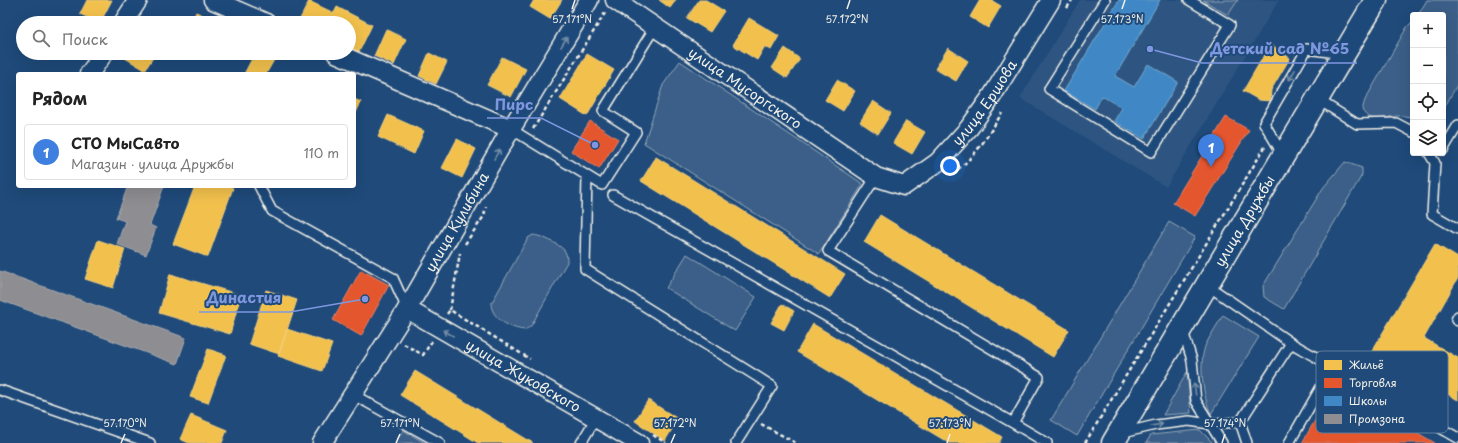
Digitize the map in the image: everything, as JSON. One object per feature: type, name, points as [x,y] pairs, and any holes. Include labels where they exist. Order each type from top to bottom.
[{"type":"main road","name":"улица Дружбы","points":[[1116,438],[1376,0]]},
{"type":"street","points":[[128,16],[138,0]]},
{"type":"street","points":[[213,0],[250,16]]},
{"type":"street","name":"улица Кулибина","points":[[322,443],[352,394],[408,309],[511,129],[589,0]]},
{"type":"street","name":"улица Мусоргского","points":[[615,0],[876,177]]},
{"type":"street","name":"улица Ершова","points":[[876,177],[904,186],[938,162],[969,128],[992,96],[1050,0]]},
{"type":"street","points":[[90,72],[99,60]]},
{"type":"street","points":[[352,60],[511,129]]},
{"type":"street","name":"улица Жуковского","points":[[408,309],[596,418],[644,437]]},
{"type":"lane","points":[[1105,0],[1049,89],[1151,152],[1230,25],[1189,0]]},
{"type":"lane","points":[[511,129],[602,185],[636,132],[603,111],[655,27]]},
{"type":"lane","points":[[1284,156],[1264,123],[1307,49],[1344,54]]},
{"type":"lane","points":[[1317,99],[1357,124],[1396,123],[1410,130]]},
{"type":"lane","points":[[1446,145],[1458,125]]},
{"type":"lane","points":[[1431,156],[1435,163]]},
{"type":"lane","points":[[1439,156],[1435,163],[1432,214],[1458,229]]},
{"type":"lane","points":[[587,176],[585,269],[772,386],[736,443]]},
{"type":"lane","points":[[876,177],[828,252],[1039,377],[1013,423]]},
{"type":"lane","points":[[260,188],[272,211],[393,278],[408,309]]},
{"type":"lane","points":[[613,195],[1047,443]]},
{"type":"lane","points":[[1207,285],[1291,343],[1316,357]]},
{"type":"lane","points":[[1458,316],[1456,320],[1458,321]]},
{"type":"lane","points":[[1182,328],[1192,360],[1196,401],[1222,443]]},
{"type":"lane","points":[[1240,422],[1291,343]]},
{"type":"lane","points":[[0,390],[148,443]]},
{"type":"lane","points":[[352,394],[440,443]]},
{"type":"lane","points":[[1289,443],[1316,396]]},
{"type":"lane","points":[[581,443],[596,418]]},
{"type":"lane","points":[[1116,438],[1156,425],[1189,421],[1210,424],[1240,422]]},
{"type":"lane","points":[[1240,422],[1247,443]]},
{"type":"lane","points":[[1448,432],[1458,438]]},
{"type":"path","points":[[1085,443],[1272,136]]},
{"type":"path","points":[[390,335],[423,355],[450,310],[531,360]]},
{"type":"path","points":[[644,437],[666,443]]},
{"type":"shaded area","points":[[1080,0],[1279,0],[1166,187],[1020,98]]},
{"type":"shaded area","points":[[1203,0],[1238,0],[1228,15]]},
{"type":"shaded area","points":[[1427,0],[1458,0],[1458,83],[1446,105],[1446,12],[1420,12]]},
{"type":"shaded area","points":[[1410,24],[1410,117],[1399,116],[1378,119],[1369,117],[1362,110],[1365,100]]},
{"type":"shaded area","points":[[680,61],[863,184],[819,254],[644,143],[663,85]]},
{"type":"shaded area","points":[[1345,162],[1362,168],[1362,175],[1284,309],[1264,297],[1263,286],[1323,188]]},
{"type":"shaded area","points":[[1169,222],[1195,237],[1077,436],[1051,420]]},
{"type":"shaded area","points":[[533,235],[549,240],[561,247],[566,253],[567,262],[531,326],[525,330],[514,328],[499,319],[492,309],[491,304],[528,238]]},
{"type":"shaded area","points":[[687,254],[756,297],[735,331],[666,288]]},
{"type":"shaded area","points":[[1223,315],[1259,337],[1211,414],[1202,379],[1202,360],[1206,344]]},
{"type":"shaded area","points":[[1187,372],[1191,413],[1163,415]]},
{"type":"shaded area","points":[[403,430],[425,443],[395,443]]},
{"type":"shaded area","points":[[1200,430],[1213,443],[1146,443],[1151,435]]},
{"type":"building: Жильё","points":[[87,0],[112,0],[104,16],[84,16],[80,14]]},
{"type":"building: Жильё","points":[[534,0],[562,0],[550,19],[530,7]]},
{"type":"building: Жильё","points":[[659,0],[676,0],[670,8]]},
{"type":"building: Жильё","points":[[699,0],[706,0],[724,11],[710,32],[687,18]]},
{"type":"building: Жильё","points":[[980,0],[991,0],[1001,6],[988,28],[970,17]]},
{"type":"building: Жильё","points":[[309,1],[334,13],[337,7],[354,16],[302,16]]},
{"type":"building: Жильё","points":[[196,12],[205,16],[194,16]]},
{"type":"building: Жильё","points":[[356,17],[372,25],[358,54],[356,53]]},
{"type":"building: Жильё","points":[[749,18],[779,36],[771,50],[765,46],[757,60],[733,45]]},
{"type":"building: Жильё","points":[[386,29],[406,39],[394,65],[374,56]]},
{"type":"building: Жильё","points":[[1270,45],[1290,58],[1271,90],[1270,101],[1259,100],[1243,91]]},
{"type":"building: Жильё","points":[[785,48],[800,59],[787,78],[772,68]]},
{"type":"building: Жильё","points":[[948,48],[968,61],[956,81],[935,69]]},
{"type":"building: Жильё","points":[[429,53],[447,62],[436,84],[419,76]]},
{"type":"building: Жильё","points":[[587,54],[614,70],[587,116],[560,99]]},
{"type":"building: Жильё","points":[[502,57],[526,69],[511,97],[487,85]]},
{"type":"building: Жильё","points":[[128,60],[151,60],[145,70]]},
{"type":"building: Жильё","points":[[251,60],[274,60],[267,72],[245,72]]},
{"type":"building: Жильё","points":[[837,80],[855,91],[843,111],[825,100]]},
{"type":"building: Жильё","points":[[356,100],[361,102],[356,113]]},
{"type":"building: Жильё","points":[[873,101],[891,113],[878,134],[860,122]]},
{"type":"building: Жильё","points":[[388,115],[424,131],[414,154],[378,137]]},
{"type":"building: Жильё","points":[[906,121],[925,132],[912,154],[893,143]]},
{"type":"building: Жильё","points":[[457,139],[476,149],[462,178],[442,168]]},
{"type":"building: Жильё","points":[[656,157],[845,274],[830,298],[641,181]]},
{"type":"building: Жильё","points":[[194,188],[233,188],[208,257],[173,244]]},
{"type":"building: Жильё","points":[[880,215],[1069,330],[1053,357],[864,242]]},
{"type":"building: Жильё","points":[[98,240],[125,249],[113,288],[85,279]]},
{"type":"building: Жильё","points":[[1435,244],[1458,258],[1458,278],[1424,338],[1446,351],[1372,351]]},
{"type":"building: Жильё","points":[[170,274],[241,295],[230,334],[159,313]]},
{"type":"building: Жильё","points":[[266,290],[297,300],[279,354],[249,344]]},
{"type":"building: Жильё","points":[[782,304],[794,311],[784,330],[771,323]]},
{"type":"building: Жильё","points":[[813,324],[1002,437],[999,443],[949,443],[797,352]]},
{"type":"building: Жильё","points":[[287,329],[332,344],[322,371],[278,356]]},
{"type":"building: Жильё","points":[[208,349],[226,355],[208,403],[190,397]]},
{"type":"building: Жильё","points":[[1448,352],[1458,358],[1458,400],[1448,394]]},
{"type":"building: Жильё","points":[[415,371],[533,443],[478,443],[400,395]]},
{"type":"building: Жильё","points":[[648,400],[678,419],[665,441],[635,421]]},
{"type":"building: Жильё","points":[[191,415],[227,430],[222,443],[189,443],[180,439]]},
{"type":"building: Торговля","points":[[1226,117],[1249,130],[1195,216],[1173,203]]},
{"type":"building: Торговля","points":[[590,121],[618,139],[599,169],[571,151]]},
{"type":"building: Торговля","points":[[361,270],[389,285],[361,336],[333,320]]},
{"type":"building: Торговля","points":[[1316,419],[1316,433],[1418,433],[1435,443],[1302,443]]},
{"type":"building: Школы","points":[[1119,0],[1160,0],[1115,76],[1134,87],[1148,64],[1178,82],[1144,139],[1114,121],[1122,108],[1102,96],[1095,109],[1064,91]]},
{"type":"building: Промзона","points":[[127,188],[163,188],[150,225],[156,228],[146,255],[117,244],[125,221],[116,218]]},
{"type":"building: Промзона","points":[[0,271],[186,338],[177,364],[0,300]]},
{"type":"place","name":"Детский сад №65","points":[[1150,49]]},
{"type":"place","name":"Пирс","points":[[595,145]]},
{"type":"place","name":"СТО МыСавто","points":[[1211,167]]},
{"type":"place","name":"Династия","points":[[365,299]]}]
